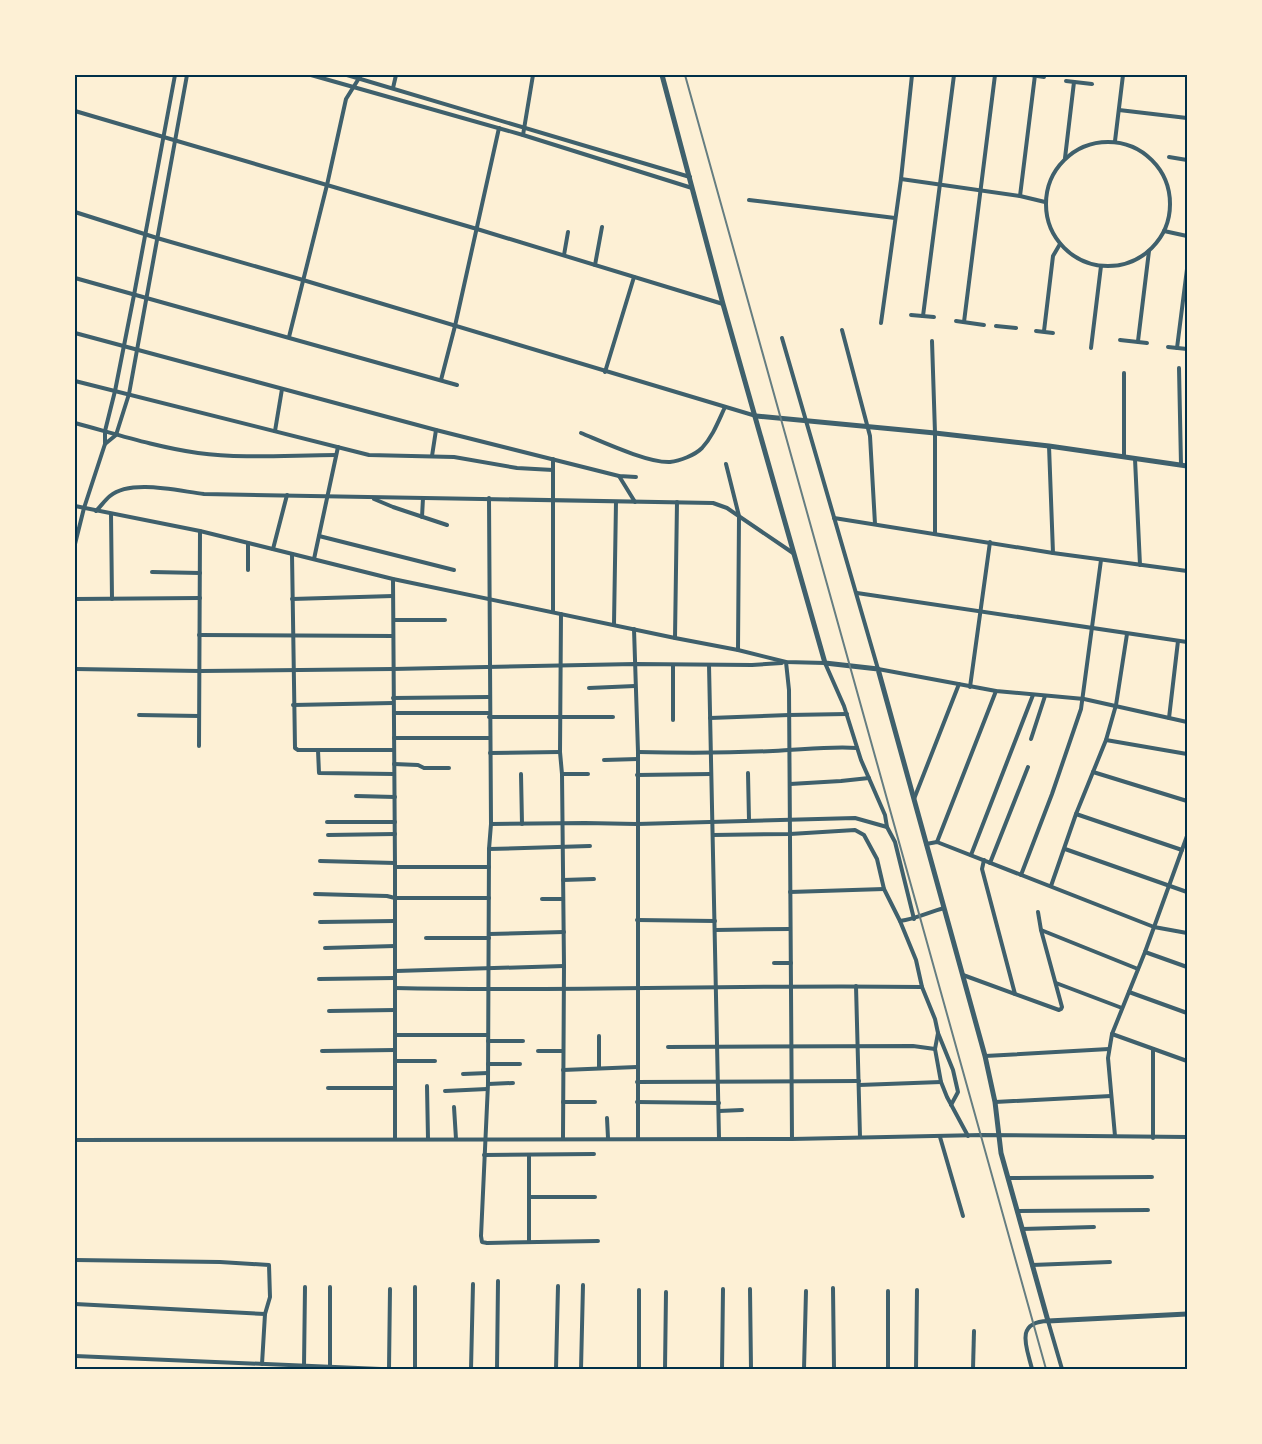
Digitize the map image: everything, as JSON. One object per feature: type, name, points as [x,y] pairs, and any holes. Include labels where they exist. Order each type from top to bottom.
[{"type":"street","points":[[75,544],[84,508],[106,444],[105,431],[115,391],[146,234],[175,75]]},
{"type":"street","points":[[106,444],[116,435],[129,394],[187,75]]},
{"type":"street","points":[[311,75],[523,135],[692,188]]},
{"type":"street","points":[[347,75],[360,77],[690,177]]},
{"type":"street","points":[[393,88],[396,75]]},
{"type":"street","points":[[523,135],[533,75]]},
{"type":"street","points":[[662,75],[723,304],[825,663],[847,714],[857,748],[887,827],[895,842],[914,919]]},
{"type":"street","points":[[881,323],[912,75]]},
{"type":"street","points":[[923,316],[954,75]]},
{"type":"street","points":[[964,322],[995,75]]},
{"type":"street","points":[[1020,196],[1033,75],[1044,76]]},
{"type":"street","points":[[1115,141],[1123,75]]},
{"type":"street","points":[[289,337],[327,185],[346,99],[360,77]]},
{"type":"street","points":[[1066,81],[1092,84]]},
{"type":"street","points":[[1065,158],[1074,82]]},
{"type":"street","points":[[1119,110],[1187,118]]},
{"type":"street","points":[[75,111],[175,139],[723,304]]},
{"type":"street","points":[[441,380],[455,326],[499,128]]},
{"type":"street","points":[[1100,141],[1115,141],[1130,145],[1154,161],[1163,174],[1168,188],[1170,202],[1169,217],[1164,231],[1149,251],[1135,260],[1119,266],[1102,266],[1086,263],[1072,255],[1060,244],[1049,224],[1045,202],[1047,188],[1053,174],[1065,158],[1086,145],[1100,141]]},
{"type":"street","points":[[1169,157],[1187,160]]},
{"type":"street","points":[[900,179],[1020,196],[1045,202]]},
{"type":"street","points":[[749,200],[895,218]]},
{"type":"street","points":[[75,212],[756,416],[1049,446],[1184,465],[1179,368]]},
{"type":"street","points":[[595,265],[602,228]]},
{"type":"street","points":[[1164,231],[1187,236]]},
{"type":"street","points":[[564,255],[568,232]]},
{"type":"street","points":[[1044,331],[1053,256],[1060,244]]},
{"type":"street","points":[[1138,341],[1149,251]]},
{"type":"street","points":[[1091,348],[1102,266]]},
{"type":"street","points":[[1177,348],[1187,269]]},
{"type":"street","points":[[605,372],[634,277]]},
{"type":"street","points":[[75,278],[457,385]]},
{"type":"street","points":[[911,315],[934,318]]},
{"type":"street","points":[[956,321],[984,324]]},
{"type":"street","points":[[996,326],[1016,328]]},
{"type":"street","points":[[842,330],[870,436],[875,524]]},
{"type":"street","points":[[1036,330],[1053,333]]},
{"type":"street","points":[[75,333],[436,430],[619,476],[636,477]]},
{"type":"street","points":[[782,338],[857,593],[985,1056],[1008,1178],[1062,1369]]},
{"type":"street","points":[[1120,340],[1147,343]]},
{"type":"street","points":[[932,341],[935,433],[935,534]]},
{"type":"street","points":[[1168,347],[1187,349]]},
{"type":"street","points":[[1124,372],[1124,456]]},
{"type":"street","points":[[75,381],[369,455],[454,457],[516,468],[553,470]]},
{"type":"street","points":[[275,431],[282,389]]},
{"type":"street","points":[[581,433],[658,461],[672,462],[700,449],[713,433],[725,407]]},
{"type":"street","points":[[75,423],[116,435],[182,450],[210,454],[336,455]]},
{"type":"street","points":[[432,456],[436,430]]},
{"type":"street","points":[[1049,446],[1053,553]]},
{"type":"street","points":[[314,559],[338,447]]},
{"type":"street","points":[[553,459],[553,612]]},
{"type":"street","points":[[1135,459],[1140,565]]},
{"type":"street","points":[[726,464],[740,516],[738,650]]},
{"type":"street","points":[[619,476],[635,502]]},
{"type":"street","points":[[96,511],[110,495],[127,488],[142,487],[204,494],[713,503],[727,508],[740,516],[793,553]]},
{"type":"street","points":[[272,549],[287,495]]},
{"type":"street","points":[[371,498],[447,525]]},
{"type":"street","points":[[422,517],[423,498]]},
{"type":"street","points":[[489,498],[491,824],[489,850],[488,1084],[481,1217],[482,1242],[598,1241]]},
{"type":"street","points":[[614,624],[616,502]]},
{"type":"street","points":[[675,638],[677,502]]},
{"type":"street","points":[[75,506],[200,530],[393,579],[738,650],[786,662]]},
{"type":"street","points":[[111,514],[112,599]]},
{"type":"street","points":[[834,518],[1053,553],[1187,571]]},
{"type":"street","points":[[198,746],[200,530]]},
{"type":"street","points":[[319,536],[454,570]]},
{"type":"street","points":[[970,687],[990,542]]},
{"type":"street","points":[[248,543],[248,570]]},
{"type":"street","points":[[292,554],[295,748],[298,750],[394,750]]},
{"type":"street","points":[[1021,875],[1052,794],[1084,699],[1101,560]]},
{"type":"street","points":[[152,572],[200,573]]},
{"type":"street","points":[[393,579],[396,972],[395,1139]]},
{"type":"street","points":[[857,593],[1187,642]]},
{"type":"street","points":[[292,599],[393,596]]},
{"type":"street","points":[[75,599],[200,598]]},
{"type":"street","points":[[562,614],[560,752],[562,774],[564,932],[563,1138]]},
{"type":"street","points":[[394,620],[445,620]]},
{"type":"street","points":[[634,629],[638,752],[638,1138]]},
{"type":"street","points":[[1051,886],[1076,814],[1106,740],[1116,706],[1127,634]]},
{"type":"street","points":[[199,635],[393,636]]},
{"type":"street","points":[[1169,718],[1178,640]]},
{"type":"street","points":[[786,662],[790,784],[792,1139]]},
{"type":"street","points":[[75,669],[200,671],[825,663],[878,670],[996,691],[1084,699],[1187,722]]},
{"type":"street","points":[[673,665],[673,720]]},
{"type":"street","points":[[709,665],[719,1138]]},
{"type":"street","points":[[914,799],[959,684]]},
{"type":"street","points":[[589,688],[635,686]]},
{"type":"street","points":[[937,842],[996,691]]},
{"type":"street","points":[[971,855],[1033,695]]},
{"type":"street","points":[[1031,739],[1045,696]]},
{"type":"street","points":[[293,705],[489,697]]},
{"type":"street","points":[[394,714],[613,717]]},
{"type":"street","points":[[710,718],[789,714],[847,714]]},
{"type":"street","points":[[139,715],[199,716]]},
{"type":"street","points":[[394,738],[490,738]]},
{"type":"street","points":[[1106,740],[1187,754]]},
{"type":"street","points":[[638,752],[710,754],[834,746],[857,748]]},
{"type":"street","points":[[318,750],[319,773],[394,774]]},
{"type":"street","points":[[490,753],[560,752]]},
{"type":"street","points":[[604,760],[638,759]]},
{"type":"street","points":[[394,764],[418,765],[424,768],[449,768]]},
{"type":"street","points":[[990,863],[1028,767]]},
{"type":"street","points":[[1093,772],[1187,801]]},
{"type":"street","points":[[748,773],[749,820]]},
{"type":"street","points":[[521,774],[522,824]]},
{"type":"street","points":[[562,774],[588,774]]},
{"type":"street","points":[[637,775],[711,774]]},
{"type":"street","points":[[790,784],[868,778]]},
{"type":"street","points":[[356,796],[394,797]]},
{"type":"street","points":[[1076,814],[1182,850]]},
{"type":"street","points":[[491,824],[637,824],[855,818],[887,827]]},
{"type":"street","points":[[327,822],[395,822]]},
{"type":"street","points":[[713,834],[790,834],[855,830],[864,835],[877,859],[884,890],[900,921],[916,960],[922,987],[935,1019],[938,1033],[954,1070],[958,1092],[951,1105]]},
{"type":"street","points":[[328,835],[395,834]]},
{"type":"street","points":[[1114,1136],[1108,1048],[1182,850],[1186,844],[1187,836]]},
{"type":"street","points":[[926,844],[937,842],[1154,927],[1187,933]]},
{"type":"street","points":[[489,850],[590,846]]},
{"type":"street","points":[[1065,849],[1187,892]]},
{"type":"street","points":[[984,860],[982,869],[1015,994]]},
{"type":"street","points":[[320,861],[489,867]]},
{"type":"street","points":[[563,880],[594,879]]},
{"type":"street","points":[[790,892],[884,890]]},
{"type":"street","points":[[316,894],[387,896],[395,898],[489,898]]},
{"type":"street","points":[[542,900],[563,899]]},
{"type":"street","points":[[900,921],[914,919],[925,913],[944,908]]},
{"type":"street","points":[[963,975],[1059,1010],[1062,1007],[1041,930],[1038,912]]},
{"type":"street","points":[[637,920],[715,920]]},
{"type":"street","points":[[320,922],[395,921]]},
{"type":"street","points":[[715,930],[790,929]]},
{"type":"street","points":[[1041,930],[1138,969]]},
{"type":"street","points":[[426,938],[564,932]]},
{"type":"street","points":[[325,948],[395,946]]},
{"type":"street","points":[[1145,952],[1187,968]]},
{"type":"street","points":[[774,963],[791,963]]},
{"type":"street","points":[[396,972],[564,966]]},
{"type":"street","points":[[319,979],[395,978]]},
{"type":"street","points":[[1056,983],[1122,1008]]},
{"type":"street","points":[[856,986],[860,1137]]},
{"type":"street","points":[[395,988],[488,990],[922,987]]},
{"type":"street","points":[[1129,992],[1187,1014]]},
{"type":"street","points":[[329,1011],[395,1010]]},
{"type":"street","points":[[938,1033],[935,1049],[940,1082],[968,1136]]},
{"type":"street","points":[[1112,1034],[1187,1060]]},
{"type":"street","points":[[395,1035],[488,1035]]},
{"type":"street","points":[[598,1036],[599,1068]]},
{"type":"street","points":[[488,1041],[523,1041]]},
{"type":"street","points":[[668,1047],[913,1046],[935,1049]]},
{"type":"street","points":[[985,1056],[1108,1048]]},
{"type":"street","points":[[1153,1049],[1153,1138]]},
{"type":"street","points":[[322,1051],[395,1050]]},
{"type":"street","points":[[538,1051],[563,1051]]},
{"type":"street","points":[[395,1061],[436,1062]]},
{"type":"street","points":[[488,1064],[520,1064]]},
{"type":"street","points":[[564,1070],[637,1067]]},
{"type":"street","points":[[463,1074],[488,1073]]},
{"type":"street","points":[[488,1084],[513,1082]]},
{"type":"street","points":[[637,1082],[940,1082]]},
{"type":"street","points":[[426,1086],[428,1139]]},
{"type":"street","points":[[328,1088],[395,1088]]},
{"type":"street","points":[[445,1091],[487,1090]]},
{"type":"street","points":[[995,1102],[1111,1096]]},
{"type":"street","points":[[563,1102],[595,1102]]},
{"type":"street","points":[[637,1102],[719,1103]]},
{"type":"street","points":[[454,1108],[456,1139]]},
{"type":"street","points":[[719,1111],[742,1110]]},
{"type":"street","points":[[607,1118],[608,1138]]},
{"type":"street","points":[[75,1140],[792,1139],[968,1136],[1187,1137]]},
{"type":"street","points":[[940,1137],[964,1216]]},
{"type":"street","points":[[484,1155],[594,1154]]},
{"type":"street","points":[[529,1155],[529,1242]]},
{"type":"street","points":[[1008,1178],[1152,1177]]},
{"type":"street","points":[[530,1197],[595,1197]]},
{"type":"street","points":[[1017,1211],[1148,1210]]},
{"type":"street","points":[[1022,1229],[1094,1227]]},
{"type":"street","points":[[75,1260],[264,1263],[269,1265],[270,1297],[265,1314],[262,1364]]},
{"type":"street","points":[[1032,1265],[1110,1262]]},
{"type":"street","points":[[497,1369],[498,1281]]},
{"type":"street","points":[[471,1369],[473,1284]]},
{"type":"street","points":[[581,1369],[583,1285]]},
{"type":"street","points":[[556,1369],[558,1286]]},
{"type":"street","points":[[304,1366],[305,1287]]},
{"type":"street","points":[[330,1287],[330,1367]]},
{"type":"street","points":[[415,1369],[416,1287]]},
{"type":"street","points":[[834,1288],[834,1369]]},
{"type":"street","points":[[389,1369],[390,1289]]},
{"type":"street","points":[[750,1289],[751,1369]]},
{"type":"street","points":[[639,1290],[639,1369]]},
{"type":"street","points":[[722,1369],[723,1290]]},
{"type":"street","points":[[916,1369],[918,1290]]},
{"type":"street","points":[[804,1369],[806,1291]]},
{"type":"street","points":[[888,1291],[888,1369]]},
{"type":"street","points":[[665,1369],[666,1292]]},
{"type":"street","points":[[75,1304],[265,1314]]},
{"type":"street","points":[[1032,1369],[1026,1346],[1026,1331],[1034,1323],[1048,1320],[1187,1314]]},
{"type":"street","points":[[973,1369],[974,1331]]},
{"type":"street","points":[[75,1356],[381,1369]]},
{"type":"railway","points":[[685,75],[1046,1369]]}]
